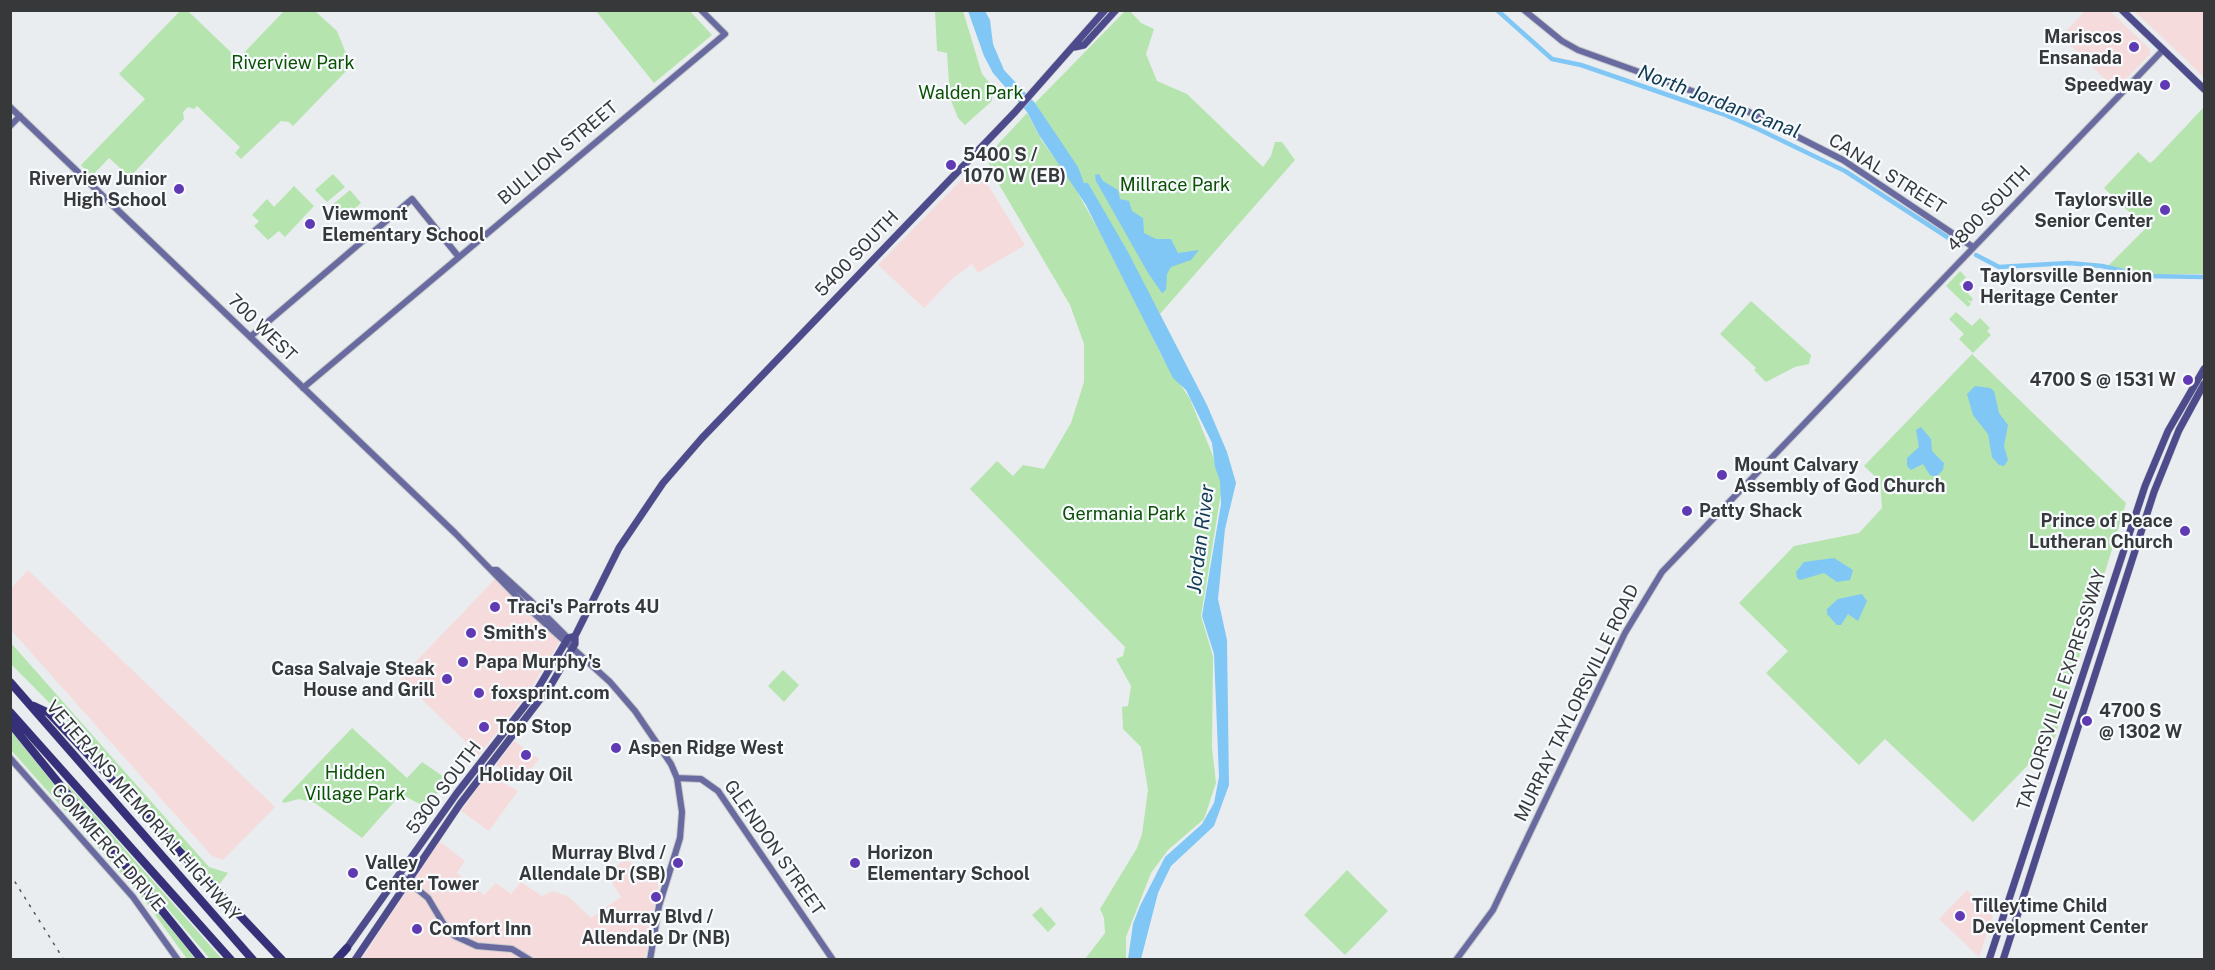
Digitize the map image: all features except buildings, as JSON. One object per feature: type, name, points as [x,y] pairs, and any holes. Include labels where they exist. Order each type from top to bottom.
[{"type":"highway","name":"VETERANS MEMORIAL HIGHWAY","points":[[10,682],[253,960]]},
{"type":"highway","points":[[31,705],[49,713],[280,957]]},
{"type":"highway","name":"VETERANS MEMORIAL HIGHWAY","points":[[10,712],[231,960]]},
{"type":"highway","points":[[10,723],[202,960]]},
{"type":"highway","points":[[337,960],[347,948]]},
{"type":"main road","name":"5400 SOUTH","points":[[663,483],[702,438],[1034,92],[1106,10]]},
{"type":"main road","name":"5400 SOUTH","points":[[1075,47],[1084,45],[1116,10]]},
{"type":"main road","points":[[2122,10],[2205,90]]},
{"type":"main road","name":"TAYLORSVILLE EXPRESSWAY","points":[[1989,960],[2145,486],[2168,431],[2204,369]]},
{"type":"main road","name":"TAYLORSVILLE EXPRESSWAY","points":[[2003,960],[2154,492],[2179,430],[2205,384]]},
{"type":"main road","name":"5300 SOUTH","points":[[355,960],[460,804],[543,697],[619,548],[663,483]]},
{"type":"main road","name":"5300 SOUTH","points":[[347,948],[399,874],[572,644]]},
{"type":"street","name":"BULLION STREET","points":[[303,388],[725,34],[701,10]]},
{"type":"street","name":"CANAL STREET","points":[[1524,10],[1562,41],[1578,50],[1745,110],[1835,156],[1865,173],[1973,247]]},
{"type":"street","name":"4800 SOUTH","points":[[1900,323],[2163,50]]},
{"type":"street","name":"700 WEST","points":[[10,107],[572,644],[635,711],[659,744],[677,778],[682,812],[680,838],[659,906],[650,960]]},
{"type":"street","points":[[10,126],[20,116]]},
{"type":"street","points":[[250,337],[412,199],[458,256]]},
{"type":"street","name":"MURRAY TAYLORSVILLE ROAD","points":[[1456,960],[1492,910],[1625,633],[1650,588],[1674,558],[1900,323]]},
{"type":"street","name":"COMMERCE DRIVE","points":[[10,758],[133,897],[178,960]]},
{"type":"street","name":"GLENDON STREET","points":[[677,778],[701,778],[718,791],[833,960]]},
{"type":"street","points":[[399,874],[429,898],[443,923],[456,936],[477,946],[512,949],[530,960]]},
{"type":"shaded area","points":[[2085,11],[2110,11],[2150,49],[2150,54],[2116,90],[2061,36]]},
{"type":"shaded area","points":[[2134,11],[2204,11],[2204,78],[2182,56]]},
{"type":"shaded area","points":[[973,172],[983,177],[1025,245],[978,273],[972,264],[952,279],[924,308],[878,265],[966,175]]},
{"type":"shaded area","points":[[28,570],[275,807],[223,860],[212,856],[11,630],[11,588]]},
{"type":"shaded area","points":[[496,578],[560,641],[530,690],[479,755],[400,678]]},
{"type":"shaded area","points":[[514,741],[539,759],[520,783],[496,765]]},
{"type":"shaded area","points":[[488,774],[518,791],[489,831],[461,811]]},
{"type":"shaded area","points":[[439,841],[465,861],[457,873],[484,895],[496,883],[511,894],[521,882],[542,896],[552,891],[568,896],[591,918],[621,897],[607,875],[621,862],[628,861],[659,882],[645,959],[361,960]]},
{"type":"shaded area","points":[[1967,890],[1993,916],[1979,957],[1939,919]]},
{"type":"green space","name":"Riverview Park","points":[[180,11],[188,11],[238,59],[284,11],[315,11],[337,31],[351,66],[293,126],[289,122],[281,121],[241,159],[235,153],[240,147],[197,106],[194,109],[188,107],[183,112],[184,119],[130,177],[109,158],[91,177],[81,165],[145,99],[119,74]]},
{"type":"green space","points":[[596,11],[690,11],[712,35],[654,83]]},
{"type":"green space","name":"Walden Park","points":[[935,11],[963,11],[982,74],[993,87],[992,101],[965,125],[958,118],[950,98],[947,53],[937,51]]},
{"type":"green space","name":"Millrace Park","points":[[1125,11],[1130,11],[1141,23],[1154,29],[1146,54],[1157,81],[1187,94],[1263,167],[1271,156],[1275,142],[1282,142],[1295,160],[1160,314],[1088,183],[1084,183],[1035,103]]},
{"type":"green space","points":[[2204,107],[2204,274],[2143,274],[2108,266],[2146,228],[2104,188],[2138,152],[2150,163],[2154,160]]},
{"type":"green space","name":"Germania Park","points":[[1027,113],[1042,141],[1071,181],[1119,266],[1162,357],[1190,399],[1223,481],[1201,616],[1213,656],[1212,748],[1216,783],[1204,819],[1168,850],[1151,873],[1126,937],[1126,959],[1085,959],[1105,933],[1104,918],[1100,909],[1137,848],[1142,834],[1148,790],[1141,747],[1123,729],[1122,707],[1128,706],[1131,686],[1116,659],[1123,656],[1125,647],[970,489],[997,461],[1013,476],[1023,465],[1044,469],[1071,423],[1084,382],[1084,344],[1070,305],[991,171],[987,156]]},
{"type":"green space","points":[[333,174],[345,187],[327,202],[315,190]]},
{"type":"green space","points":[[294,186],[314,206],[285,237],[279,231],[268,240],[254,226],[259,221],[252,215],[267,199],[274,207]]},
{"type":"green space","points":[[350,190],[361,203],[344,218],[332,205]]},
{"type":"green space","points":[[1960,271],[1966,277],[1959,284],[1973,299],[1971,302],[1966,299],[1971,304],[1968,307],[1946,286]]},
{"type":"green space","points":[[1751,301],[1811,355],[1809,364],[1795,367],[1766,382],[1754,370],[1756,368],[1720,334]]},
{"type":"green space","points":[[1956,312],[1972,326],[1980,318],[1990,328],[1987,331],[1991,335],[1973,353],[1959,339],[1964,334],[1949,319]]},
{"type":"green space","points":[[1972,354],[2126,503],[2055,737],[1973,822],[1885,739],[1859,765],[1766,673],[1788,651],[1739,603],[1794,546],[1859,533],[1882,508],[1880,481],[1864,466]]},
{"type":"green space","points":[[11,643],[209,867],[228,873],[218,886],[98,756],[92,746],[11,664]]},
{"type":"green space","points":[[783,670],[799,685],[784,702],[768,686]]},
{"type":"green space","name":"Hidden Village Park","points":[[352,728],[407,778],[422,762],[447,779],[427,808],[401,794],[362,838],[315,803],[299,799],[284,803],[282,801]]},
{"type":"green space","points":[[10,730],[178,935],[195,959],[187,959],[142,897],[11,750]]},
{"type":"green space","points":[[68,785],[222,959],[210,959],[66,787]]},
{"type":"green space","points":[[1347,870],[1388,911],[1345,955],[1304,915]]},
{"type":"green space","points":[[1041,907],[1056,924],[1048,932],[1032,915]]},
{"type":"water","points":[[968,11],[985,11],[990,20],[993,44],[1004,70],[1035,103],[1078,167],[1084,183],[1088,183],[1128,252],[1207,405],[1227,452],[1236,483],[1225,529],[1218,599],[1227,640],[1229,785],[1214,826],[1171,866],[1158,893],[1141,959],[1128,959],[1133,924],[1140,906],[1165,857],[1202,824],[1214,803],[1219,777],[1214,654],[1202,616],[1221,504],[1220,481],[1215,467],[1212,443],[1186,390],[1173,378],[1086,205],[1039,135],[1027,112],[993,73],[984,56]]},
{"type":"water","points":[[1099,174],[1103,181],[1118,190],[1120,199],[1129,201],[1132,211],[1143,218],[1144,233],[1156,239],[1171,239],[1178,253],[1199,250],[1191,260],[1171,267],[1167,274],[1166,290],[1162,293],[1148,273],[1096,181],[1095,175]]},
{"type":"water","points":[[1975,386],[1990,388],[1994,391],[1999,413],[2008,425],[2004,446],[2008,460],[2004,466],[1999,465],[1992,457],[1988,434],[1973,415],[1967,394]]},
{"type":"water","points":[[1921,427],[1931,439],[1932,451],[1944,463],[1943,470],[1936,477],[1930,475],[1923,464],[1911,470],[1907,466],[1907,458],[1919,447],[1916,430]]},
{"type":"water","points":[[1834,558],[1853,570],[1850,580],[1837,582],[1824,573],[1800,580],[1797,578],[1796,572],[1804,562]]},
{"type":"water","points":[[1862,594],[1867,601],[1858,621],[1848,614],[1841,625],[1837,625],[1827,614],[1827,609],[1838,599]]},
{"type":"waterway","name":"North Jordan Canal","points":[[1497,10],[1552,59],[1581,65],[1723,114],[1758,129],[1845,171],[1961,246]]},
{"type":"waterway","name":"North Jordan Canal","points":[[1976,255],[1999,267],[2069,263],[2102,266],[2143,276],[2204,277]]},
{"type":"railway","points":[[10,874],[64,960]]},
{"type":"place","name":"Mariscos Ensanada","points":[[2134,47]]},
{"type":"place","name":"Speedway","points":[[2165,85]]},
{"type":"place","name":"5400 S / 1070 W (EB)","points":[[951,165]]},
{"type":"place","name":"Riverview Junior High School","points":[[179,189]]},
{"type":"place","name":"Taylorsville Senior Center","points":[[2165,210]]},
{"type":"place","name":"Viewmont Elementary School","points":[[310,224]]},
{"type":"place","name":"Taylorsville Bennion Heritage Center","points":[[1968,286]]},
{"type":"place","name":"4700 S @ 1531 W","points":[[2188,380]]},
{"type":"place","name":"Mount Calvary Assembly of God Church","points":[[1722,475]]},
{"type":"place","name":"Patty Shack","points":[[1687,511]]},
{"type":"place","name":"Prince of Peace Lutheran Church","points":[[2185,531]]},
{"type":"place","name":"Traci's Parrots 4U","points":[[495,607]]},
{"type":"place","name":"Smith's","points":[[471,633]]},
{"type":"place","name":"Papa Murphy's","points":[[463,662]]},
{"type":"place","name":"Casa Salvaje Steak House and Grill","points":[[447,679]]},
{"type":"place","name":"foxsprint.com","points":[[479,693]]},
{"type":"place","name":"4700 S @ 1302 W","points":[[2087,721]]},
{"type":"place","name":"Top Stop","points":[[484,727]]},
{"type":"place","name":"Aspen Ridge West","points":[[616,748]]},
{"type":"place","name":"Holiday Oil","points":[[526,755]]},
{"type":"place","name":"Murray Blvd / Allendale Dr (SB)","points":[[678,863]]},
{"type":"place","name":"Horizon Elementary School","points":[[855,863]]},
{"type":"place","name":"Valley Center Tower","points":[[353,873]]},
{"type":"place","name":"Murray Blvd / Allendale Dr (NB)","points":[[656,897]]},
{"type":"place","name":"Tilleytime Child Development Center","points":[[1960,916]]},
{"type":"place","name":"Comfort Inn","points":[[417,929]]},
{"type":"water label","name":"Jordan River","points":[[1201,539]]}]
